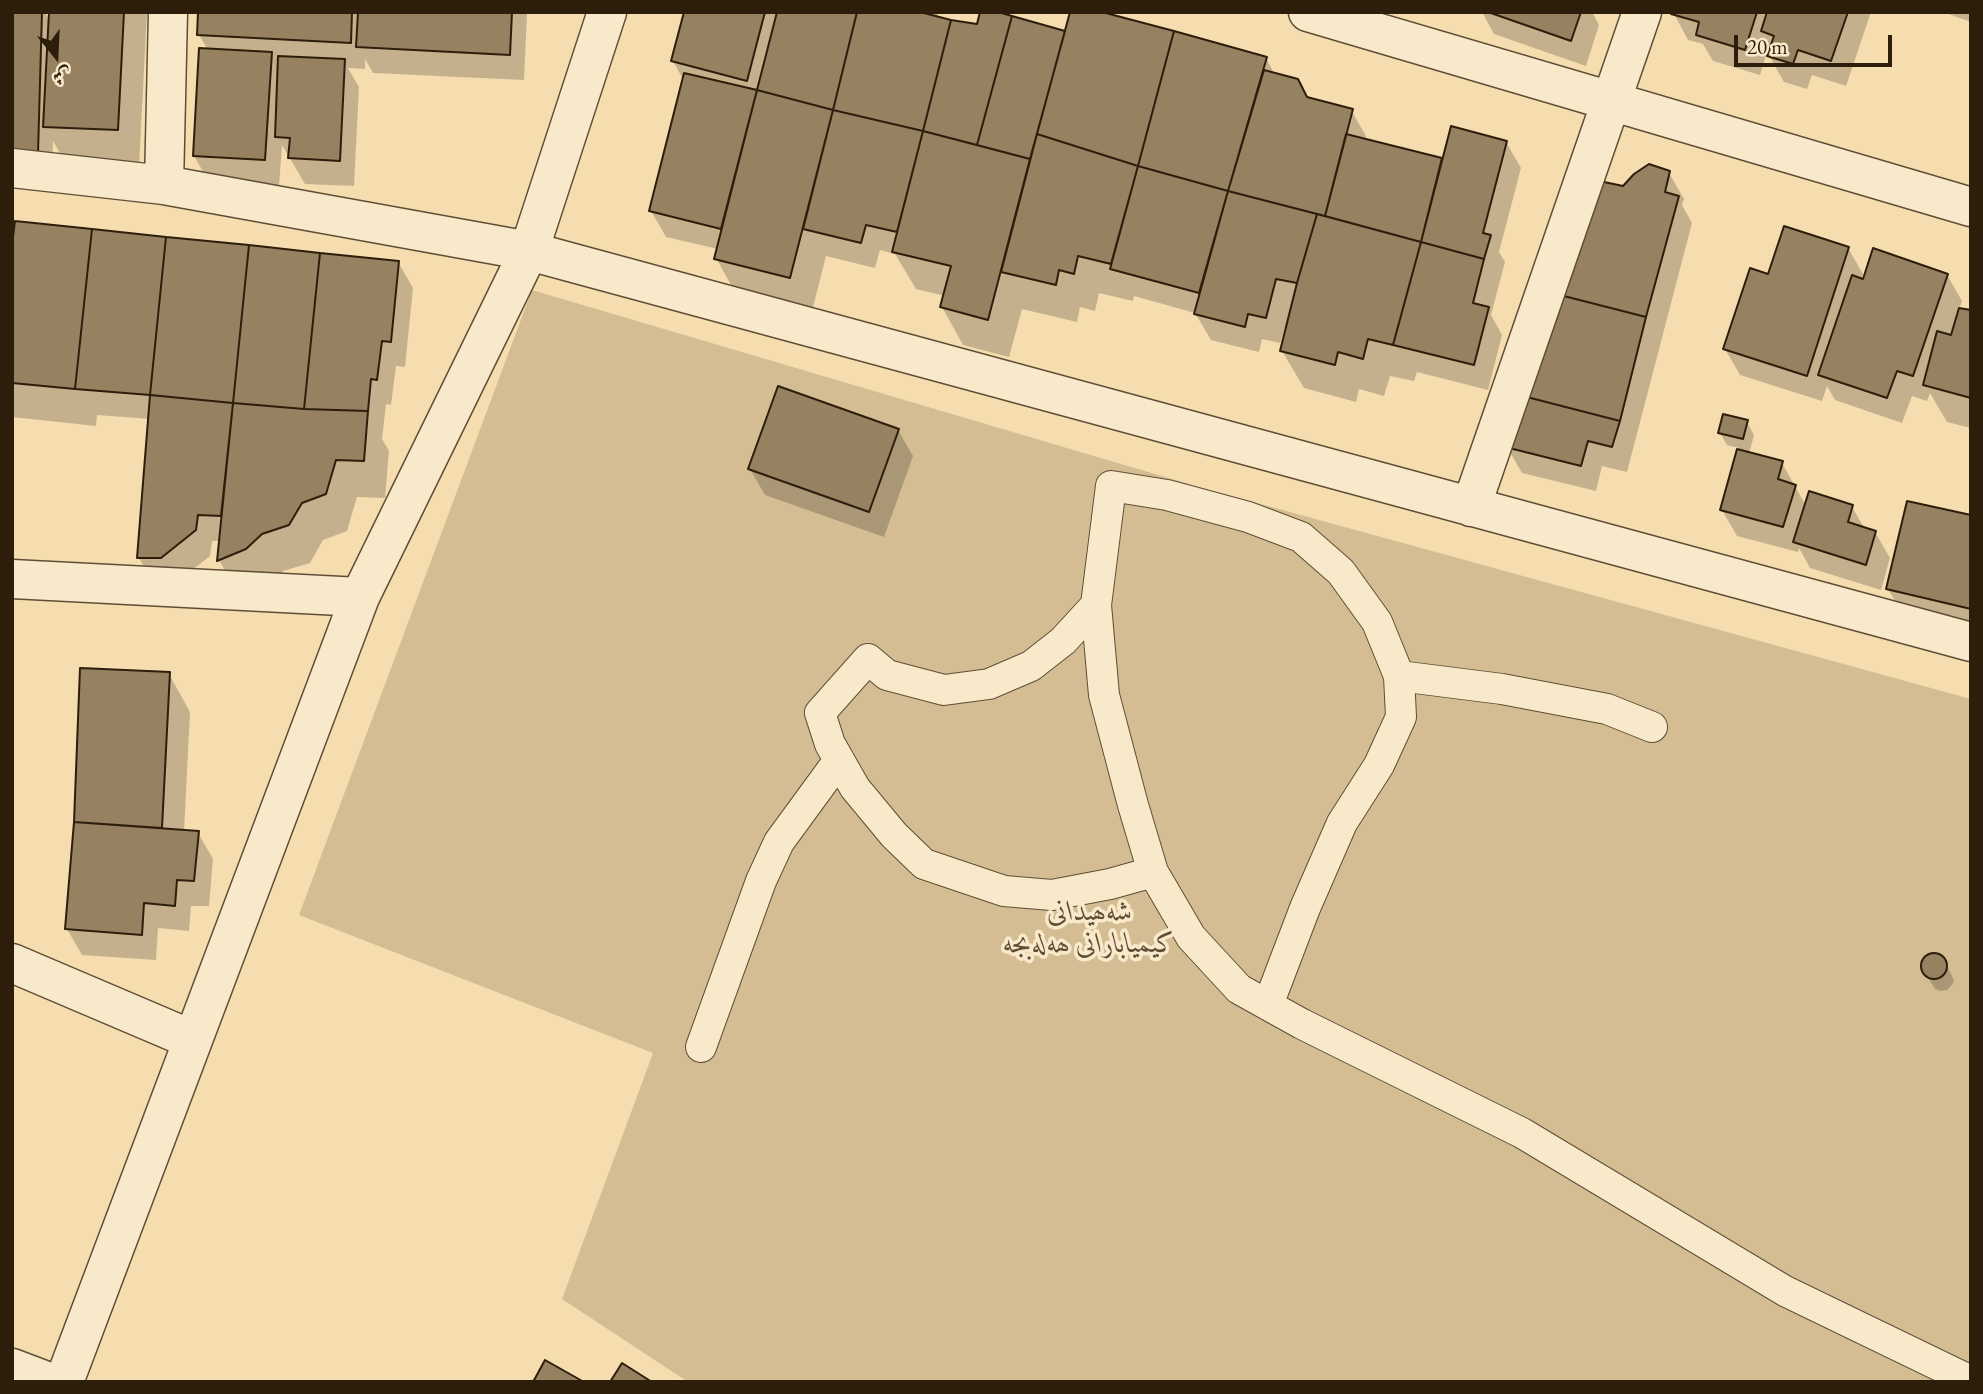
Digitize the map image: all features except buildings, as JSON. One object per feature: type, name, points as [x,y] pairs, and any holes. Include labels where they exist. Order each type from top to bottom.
[{"type":"street","points":[[164,185],[168,12]]},
{"type":"street","points":[[64,1382],[360,597],[529,251],[607,12]]},
{"type":"street","points":[[1308,12],[1971,207]]},
{"type":"street","points":[[1471,507],[1642,12]]},
{"type":"street","points":[[12,168],[164,185],[529,251],[1971,642]]},
{"type":"street","points":[[12,579],[360,597]]},
{"type":"street","points":[[12,963],[193,1040]]},
{"type":"street","points":[[12,1368],[49,1382]]},
{"type":"lane","points":[[1268,1005],[1305,908],[1342,823],[1379,765],[1401,717],[1399,676],[1377,622],[1341,572],[1301,537],[1248,517],[1167,495],[1111,486],[1096,605],[1104,695],[1153,872],[1191,937],[1239,989],[1302,1024],[1522,1133],[1785,1292],[1971,1381]]},
{"type":"lane","points":[[1096,605],[1063,641],[1031,666],[989,684],[944,690],[887,675],[868,659],[820,713],[830,744],[855,789],[894,835],[924,864],[1004,891],[1052,895],[1111,884],[1153,872]]},
{"type":"lane","points":[[1399,676],[1502,688],[1607,709],[1652,727]]},
{"type":"lane","points":[[701,1047],[761,881],[779,842],[839,760]]},
{"type":"green space","name":"شەھیدانی کیمیابارانی ھەلەبجە","points":[[532,290],[1199,487],[1971,699],[1971,1382],[688,1382],[562,1299],[653,1053],[299,915]]}]
